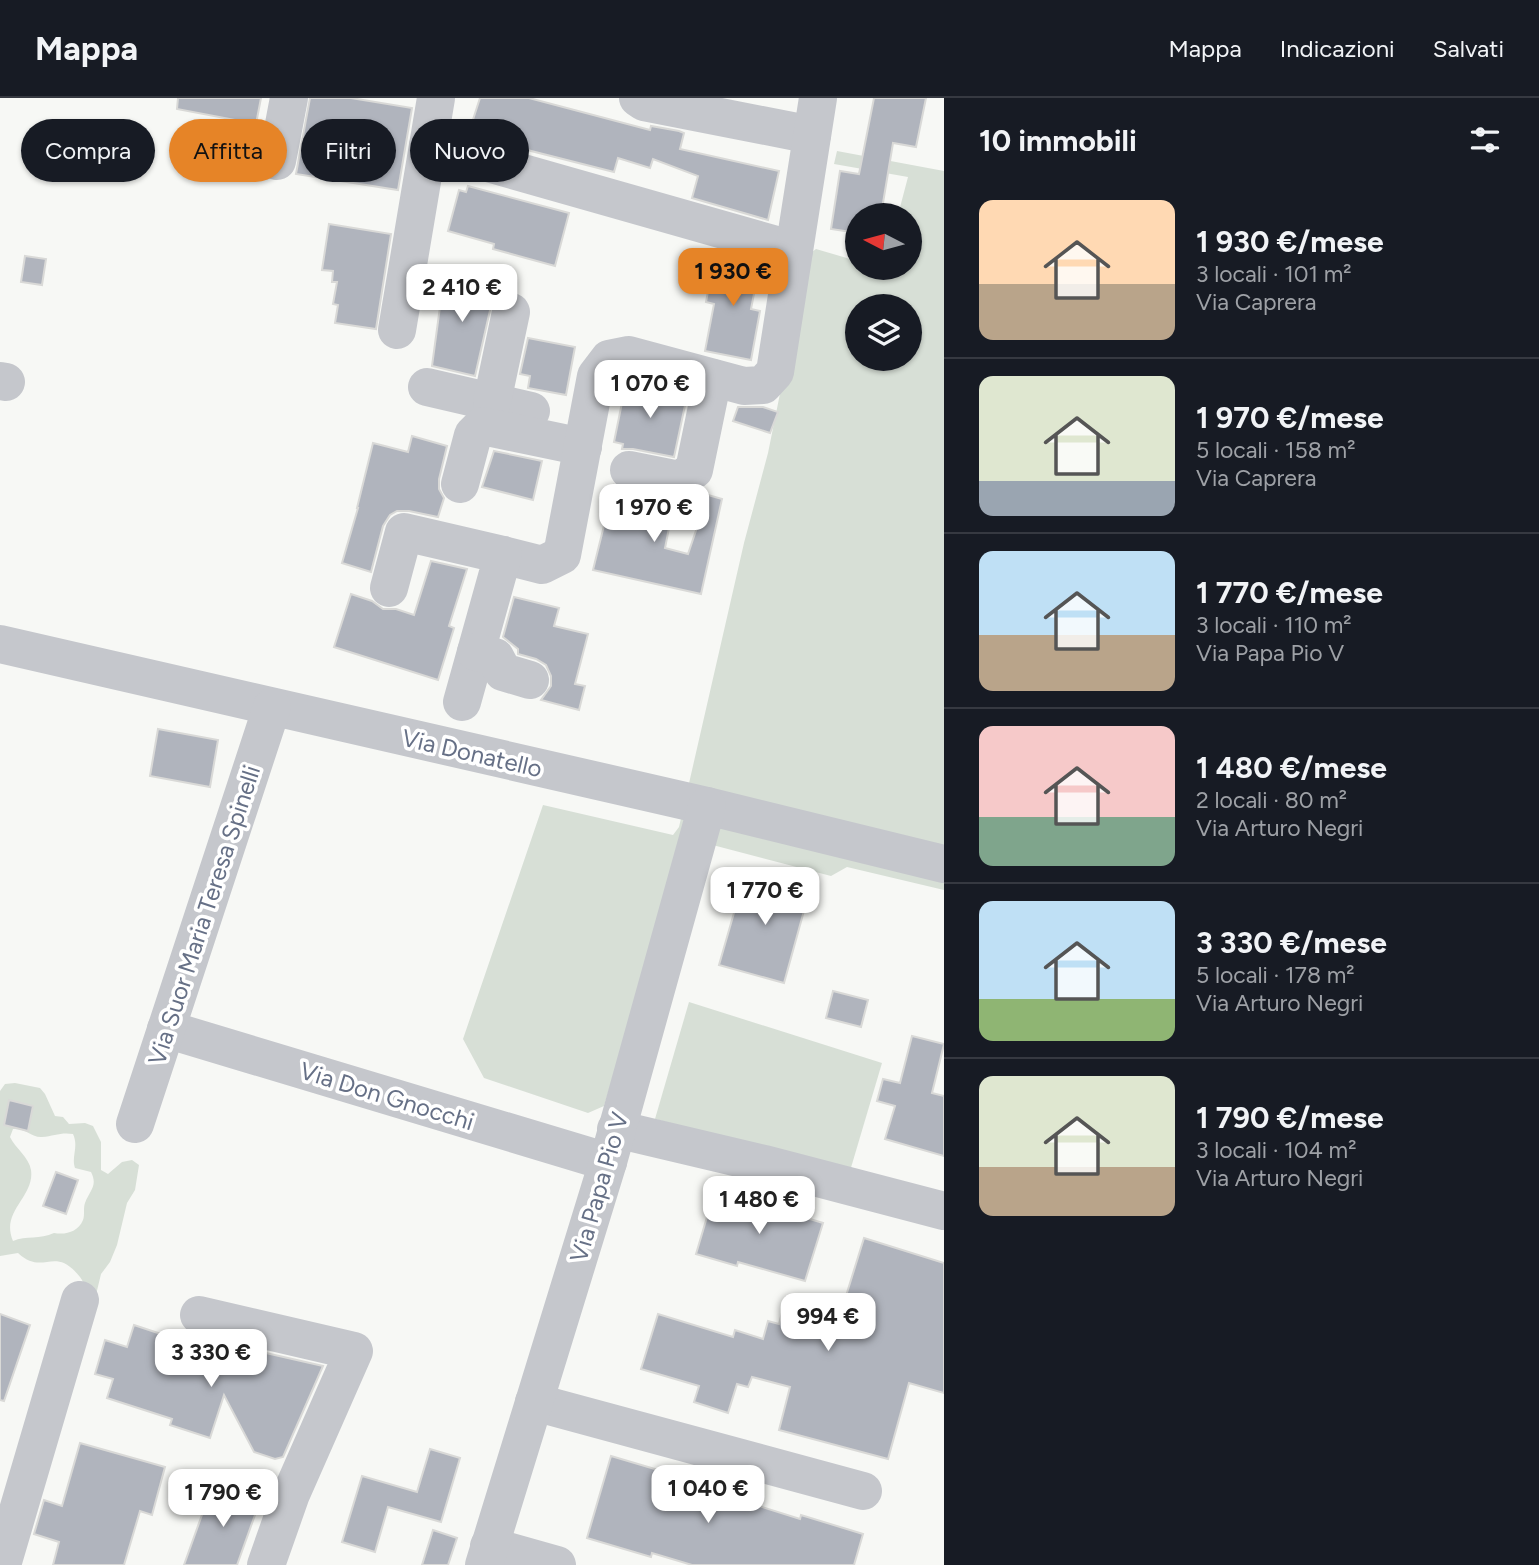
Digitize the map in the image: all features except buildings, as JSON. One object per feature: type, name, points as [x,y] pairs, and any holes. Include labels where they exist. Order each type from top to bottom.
[{"type":"street","points":[[285,119],[289,98]]},
{"type":"street","points":[[432,119],[436,98]]},
{"type":"street","points":[[389,588],[404,532],[542,565],[562,555],[596,376],[609,359],[628,355],[744,386],[763,385],[775,372],[815,116],[644,102],[638,98]]},
{"type":"street","points":[[529,175],[794,250]]},
{"type":"street","points":[[397,331],[422,182]]},
{"type":"street","points":[[492,402],[511,312]]},
{"type":"street","points":[[629,470],[679,480],[694,470],[713,378]]},
{"type":"street","points":[[427,387],[492,402],[585,435]]},
{"type":"street","points":[[460,484],[473,435],[482,426],[585,435]]},
{"type":"street","points":[[462,702],[503,555]]},
{"type":"street","name":"Via Donatello","points":[[0,644],[707,806],[944,864]]},
{"type":"street","points":[[476,652],[495,657],[503,672],[530,680]]},
{"type":"street","name":"Via Suor Maria Teresa Spinelli","points":[[135,1124],[272,707]]},
{"type":"street","name":"Via Papa Pio V","points":[[486,1555],[612,1146],[707,806]]},
{"type":"street","name":"Via Don Gnocchi","points":[[166,1029],[612,1146],[764,1164],[944,1211]]},
{"type":"street","points":[[2,1565],[80,1300]]},
{"type":"street","points":[[199,1315],[354,1350],[334,1401],[290,1494],[266,1565]]},
{"type":"street","points":[[534,1402],[863,1492]]},
{"type":"street","points":[[486,1555],[557,1565]]},
{"type":"shaded area","points":[[837,151],[944,171],[944,890],[847,867],[831,876],[686,838],[604,1106],[588,1113],[484,1078],[463,1039],[543,805],[673,835],[679,827],[744,543],[768,453],[808,255],[816,249],[845,257],[845,280],[922,280],[922,203],[901,203],[908,177],[834,164]]},
{"type":"shaded area","points":[[689,1002],[882,1063],[850,1171],[655,1119]]},
{"type":"shaded area","points":[[15,1083],[40,1088],[55,1116],[63,1117],[69,1124],[85,1123],[93,1126],[101,1142],[101,1170],[108,1174],[122,1162],[132,1160],[139,1165],[135,1190],[127,1203],[117,1245],[101,1274],[93,1307],[82,1280],[71,1267],[56,1261],[27,1260],[18,1253],[0,1256],[0,1091],[5,1084]],"holes":[[[13,1129],[38,1137],[73,1134],[75,1168],[91,1172],[94,1181],[84,1205],[83,1220],[75,1230],[13,1241],[11,1221],[31,1180],[28,1161],[10,1137]]]}]
